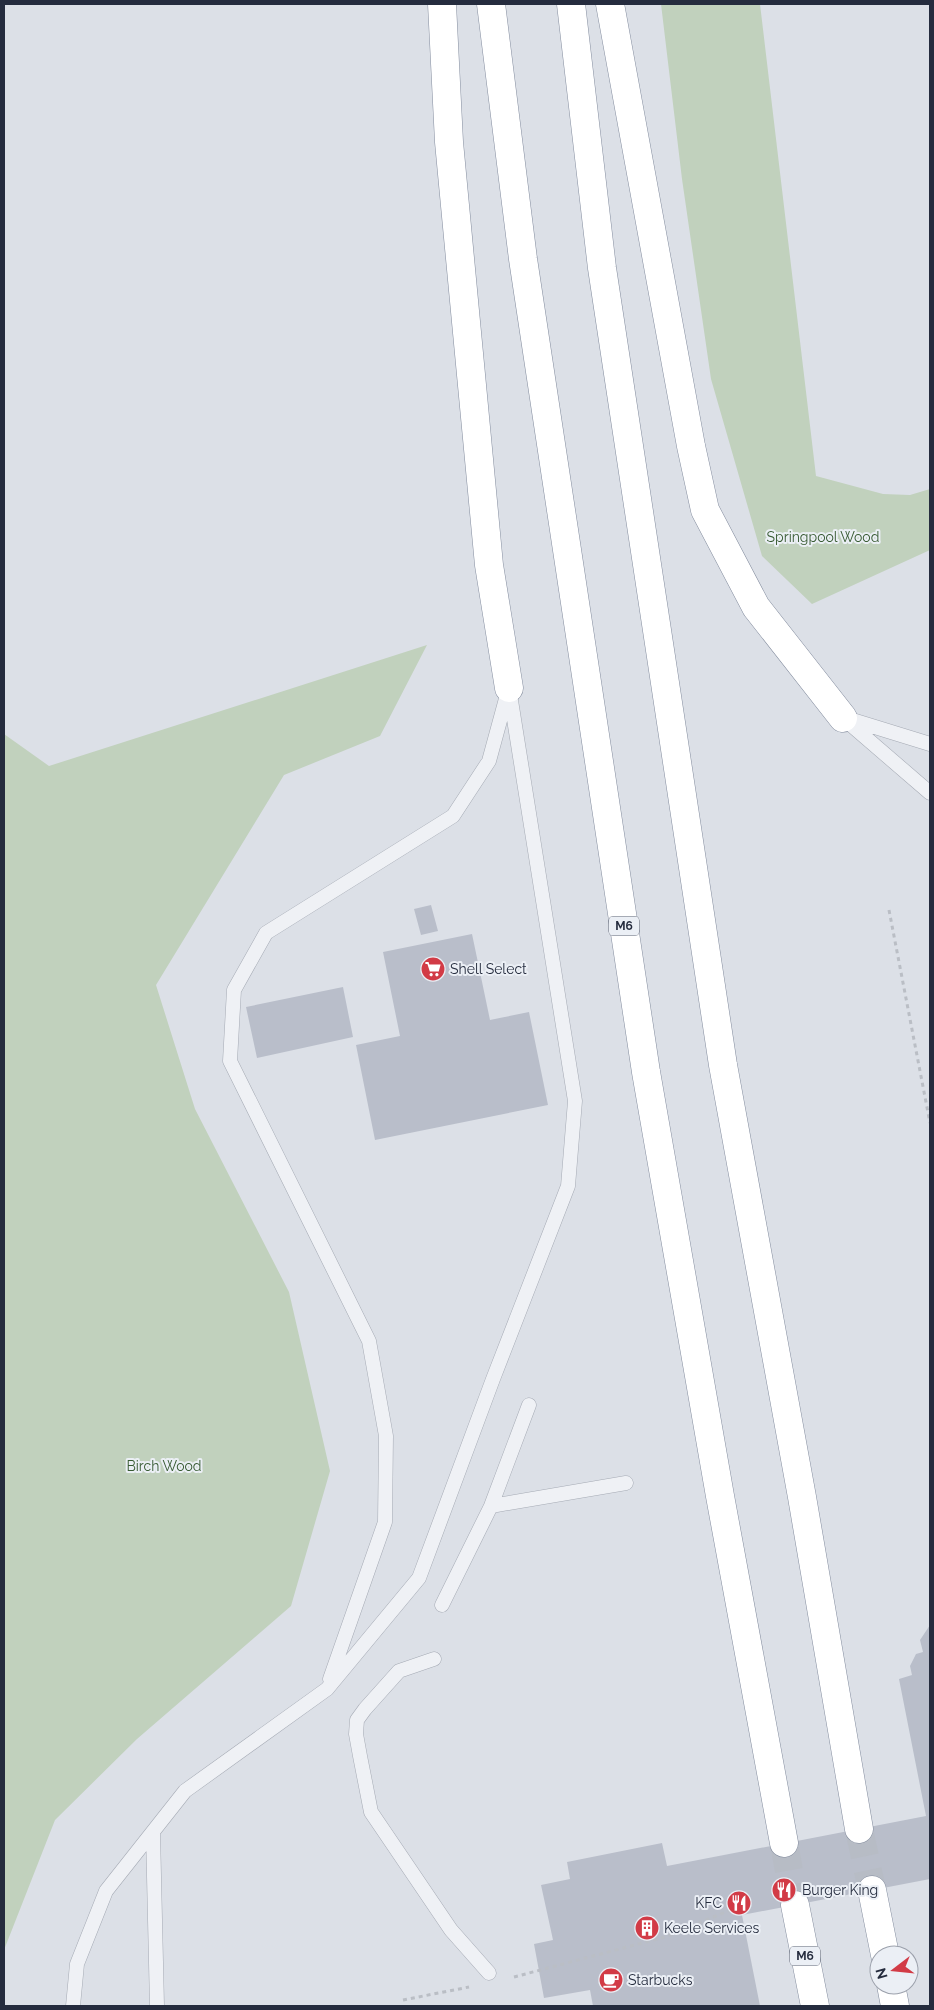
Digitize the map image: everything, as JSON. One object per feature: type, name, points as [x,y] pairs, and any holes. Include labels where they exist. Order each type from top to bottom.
[{"type":"highway","points":[[442,4],[449,142],[489,565],[509,688]]},
{"type":"highway","name":"M6","points":[[491,4],[524,268],[646,1072],[784,1843]]},
{"type":"highway","points":[[571,4],[604,278],[723,1065],[805,1516],[859,1829]]},
{"type":"highway","points":[[610,4],[691,446],[705,510],[756,607],[843,718]]},
{"type":"highway","points":[[872,1890],[883,1945]]},
{"type":"highway","name":"M6","points":[[795,1905],[815,2006]]},
{"type":"lane","points":[[326,1689],[385,1522],[386,1436],[369,1341],[230,1061],[234,990],[266,933],[453,816],[489,761],[509,688]]},
{"type":"lane","points":[[73,2006],[77,1964],[106,1891],[185,1791],[326,1689],[419,1578],[493,1379],[568,1186],[575,1101],[509,688]]},
{"type":"lane","points":[[843,718],[930,744]]},
{"type":"lane","points":[[843,718],[930,793]]},
{"type":"lane","points":[[442,1605],[491,1506],[529,1406]]},
{"type":"lane","points":[[491,1506],[626,1483]]},
{"type":"lane","points":[[434,1659],[398,1670],[357,1720],[358,1748],[371,1812],[451,1930],[489,1973]]},
{"type":"lane","points":[[152,1833],[157,2006]]},
{"type":"path","points":[[889,910],[930,1123]]},
{"type":"path","points":[[539,1972],[665,1937],[740,1906]]},
{"type":"green space","name":"Springpool Wood","points":[[661,4],[760,4],[816,476],[883,494],[910,495],[930,489],[930,550],[812,604],[762,556],[711,379],[682,179]]},
{"type":"green space","name":"Birch Wood","points":[[427,645],[380,736],[284,775],[156,985],[195,1109],[289,1292],[330,1471],[291,1606],[137,1739],[55,1820],[4,1950],[4,734],[49,766]]},
{"type":"building","points":[[431,905],[438,931],[421,935],[414,909]]},
{"type":"building","points":[[472,934],[490,1020],[529,1012],[548,1105],[375,1140],[356,1045],[400,1036],[383,952]]},
{"type":"building","points":[[343,987],[353,1037],[257,1058],[246,1007]]},
{"type":"building","name":"Keele Services","points":[[930,1625],[930,1879],[742,1915],[760,2006],[593,2006],[590,1990],[544,1998],[534,1944],[553,1940],[541,1885],[570,1879],[567,1862],[662,1843],[667,1866],[926,1816],[899,1679],[912,1675],[910,1666],[916,1654],[923,1652],[920,1640]]},
{"type":"tunnel","points":[[859,1829],[872,1890]]},
{"type":"tunnel","points":[[784,1843],[795,1905]]},
{"type":"place","name":"Shell Select","points":[[433,969]]},
{"type":"place","name":"Burger King","points":[[784,1890]]},
{"type":"place","name":"KFC","points":[[739,1903]]},
{"type":"place","name":"Keele Services","points":[[647,1928]]},
{"type":"place","name":"Starbucks","points":[[611,1980]]}]
